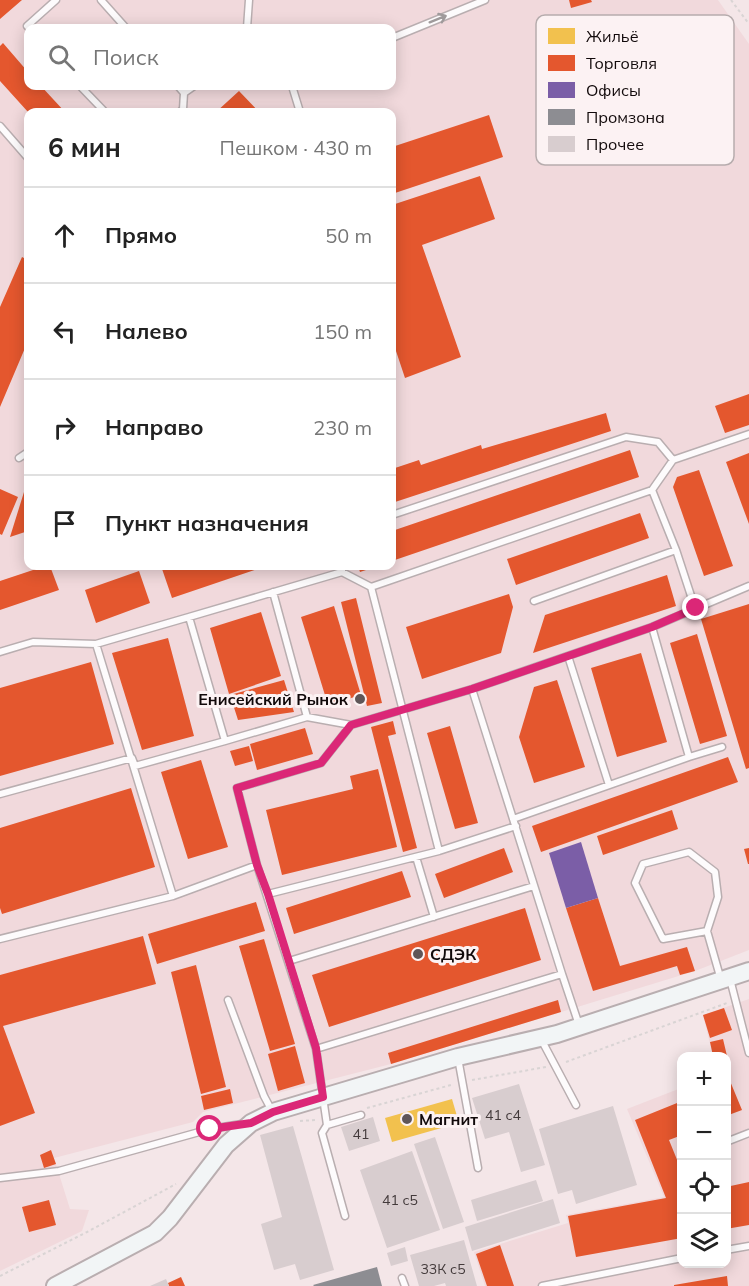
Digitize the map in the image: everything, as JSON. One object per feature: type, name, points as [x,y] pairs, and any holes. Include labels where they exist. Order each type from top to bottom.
[{"type":"street","points":[[62,1283],[155,1233],[170,1218],[226,1145],[251,1123],[273,1112],[458,1057],[580,1027],[749,971]]},
{"type":"lane","points":[[29,24],[56,0]]},
{"type":"lane","points":[[101,0],[122,24]]},
{"type":"lane","points":[[247,24],[249,0]]},
{"type":"lane","points":[[396,36],[485,0]]},
{"type":"lane","points":[[84,90],[101,108]]},
{"type":"lane","points":[[181,90],[184,93],[183,108]]},
{"type":"lane","points":[[184,93],[188,90]]},
{"type":"lane","points":[[293,90],[299,108]]},
{"type":"lane","points":[[0,126],[24,153]]},
{"type":"lane","points":[[371,587],[652,490],[673,460],[749,434]]},
{"type":"lane","points":[[396,514],[626,437],[658,442],[673,460]]},
{"type":"lane","points":[[19,458],[24,455]]},
{"type":"lane","points":[[652,490],[696,608]]},
{"type":"lane","points":[[534,601],[676,550]]},
{"type":"lane","points":[[0,652],[33,642],[96,644],[273,592],[339,570]]},
{"type":"lane","points":[[344,570],[371,587],[439,851]]},
{"type":"lane","points":[[135,766],[307,717],[351,725],[472,689],[652,627],[749,586]]},
{"type":"lane","points":[[273,592],[307,717]]},
{"type":"lane","points":[[189,617],[225,741]]},
{"type":"lane","points":[[652,627],[689,757]]},
{"type":"lane","points":[[96,644],[173,896]]},
{"type":"lane","points":[[568,656],[609,785]]},
{"type":"lane","points":[[472,689],[580,1027]]},
{"type":"lane","points":[[327,1125],[316,1048],[257,865],[237,788],[321,763],[351,725]]},
{"type":"lane","points":[[513,819],[722,747]]},
{"type":"lane","points":[[0,794],[132,758]]},
{"type":"lane","points":[[268,894],[439,851],[516,826]]},
{"type":"lane","points":[[707,931],[663,939],[635,883],[643,864],[689,852],[715,872],[718,897],[707,931],[747,1036],[749,1053]]},
{"type":"lane","points":[[416,857],[434,917]]},
{"type":"lane","points":[[0,939],[173,896],[257,865]]},
{"type":"lane","points":[[289,962],[534,886]]},
{"type":"lane","points":[[316,1048],[562,974]]},
{"type":"lane","points":[[228,1000],[264,1096],[273,1112]]},
{"type":"lane","points":[[541,1038],[576,1105]]},
{"type":"lane","points":[[458,1057],[478,1168]]},
{"type":"lane","points":[[345,1216],[322,1133],[327,1125],[361,1114]]},
{"type":"lane","points":[[0,1178],[58,1171],[210,1129],[251,1123]]},
{"type":"lane","points":[[731,1140],[749,1133]]},
{"type":"lane","points":[[731,1249],[749,1246]]},
{"type":"lane","points":[[542,1286],[677,1259]]},
{"type":"lane","points":[[402,1278],[405,1286]]},
{"type":"path","points":[[731,0],[749,24]]},
{"type":"shaded area","points":[[0,0],[718,0],[729,15],[536,15],[536,165],[734,165],[734,23],[749,44],[749,950],[695,971],[391,1064],[203,1112],[193,1122],[54,1158],[70,1209],[89,1210],[82,1231],[0,1271]]},
{"type":"shaded area","points":[[749,999],[749,1286],[485,1286],[474,1252],[568,1223],[566,1215],[664,1197],[627,1109],[677,1090],[677,1268],[731,1268],[731,1052],[712,1052],[703,1015]]},
{"type":"building: Жильё","points":[[452,1099],[459,1123],[392,1142],[385,1118]]},
{"type":"building: Торговля","points":[[0,0],[22,0],[0,19]]},
{"type":"building: Торговля","points":[[569,0],[591,0],[592,2],[571,8]]},
{"type":"building: Торговля","points":[[3,43],[24,67],[24,90],[45,90],[61,108],[24,108],[0,81],[0,46]]},
{"type":"building: Торговля","points":[[239,91],[255,108],[220,108]]},
{"type":"building: Торговля","points":[[489,115],[503,157],[396,193],[396,146]]},
{"type":"building: Торговля","points":[[480,176],[495,219],[422,245],[461,357],[405,378],[396,351],[396,204]]},
{"type":"building: Торговля","points":[[22,257],[24,258],[24,350],[0,407],[0,307]]},
{"type":"building: Торговля","points":[[749,394],[749,425],[725,433],[715,406]]},
{"type":"building: Торговля","points":[[606,413],[611,431],[396,502],[396,468],[419,460],[421,465],[481,445],[482,449]]},
{"type":"building: Торговля","points":[[630,450],[639,477],[396,560],[396,530]]},
{"type":"building: Торговля","points":[[749,453],[749,524],[726,462]]},
{"type":"building: Торговля","points":[[699,470],[733,566],[704,576],[673,487],[677,477]]},
{"type":"building: Торговля","points":[[0,489],[18,497],[2,535],[0,534]]},
{"type":"building: Торговля","points":[[24,492],[24,532],[10,537]]},
{"type":"building: Торговля","points":[[640,513],[649,538],[516,585],[507,559]]},
{"type":"building: Торговля","points":[[33,570],[52,570],[59,590],[0,610],[0,581]]},
{"type":"building: Торговля","points":[[162,570],[254,570],[172,598]]},
{"type":"building: Торговля","points":[[139,571],[150,603],[96,623],[85,590]]},
{"type":"building: Торговля","points":[[667,575],[676,606],[533,653],[545,615]]},
{"type":"building: Торговля","points":[[509,594],[513,607],[501,653],[422,679],[406,627]]},
{"type":"building: Торговля","points":[[356,598],[382,703],[367,706],[341,602]]},
{"type":"building: Торговля","points":[[749,604],[749,768],[746,769],[701,619]]},
{"type":"building: Торговля","points":[[334,606],[361,695],[328,705],[301,617]]},
{"type":"building: Торговля","points":[[261,612],[281,676],[229,694],[210,628]]},
{"type":"building: Торговля","points":[[697,634],[727,736],[700,744],[670,643]]},
{"type":"building: Торговля","points":[[168,638],[194,736],[142,750],[112,653]]},
{"type":"building: Торговля","points":[[641,653],[667,742],[617,757],[591,668]]},
{"type":"building: Торговля","points":[[91,662],[114,744],[0,776],[0,688]]},
{"type":"building: Торговля","points":[[284,680],[294,712],[238,720],[230,695]]},
{"type":"building: Торговля","points":[[557,680],[585,767],[534,783],[519,737],[534,687]]},
{"type":"building: Торговля","points":[[393,721],[396,734],[388,736],[417,848],[403,852],[371,727]]},
{"type":"building: Торговля","points":[[450,726],[478,823],[455,829],[427,733]]},
{"type":"building: Торговля","points":[[305,728],[313,754],[257,770],[250,744]]},
{"type":"building: Торговля","points":[[249,746],[253,761],[235,766],[230,751]]},
{"type":"building: Торговля","points":[[728,757],[738,782],[541,852],[532,826]]},
{"type":"building: Торговля","points":[[201,760],[228,847],[188,859],[161,772]]},
{"type":"building: Торговля","points":[[378,769],[397,847],[282,875],[266,810],[353,789],[350,776]]},
{"type":"building: Торговля","points":[[131,788],[155,867],[2,914],[0,908],[0,828]]},
{"type":"building: Торговля","points":[[672,810],[678,829],[603,855],[597,836]]},
{"type":"building: Торговля","points":[[504,848],[513,872],[444,898],[435,874]]},
{"type":"building: Торговля","points":[[749,848],[749,864],[748,864],[744,849]]},
{"type":"building: Торговля","points":[[402,871],[411,897],[294,934],[286,908]]},
{"type":"building: Торговля","points":[[598,898],[620,966],[687,947],[695,971],[680,975],[677,966],[593,991],[566,908]]},
{"type":"building: Торговля","points":[[256,902],[265,931],[157,964],[148,934]]},
{"type":"building: Торговля","points":[[525,908],[541,960],[329,1027],[312,975]]},
{"type":"building: Торговля","points":[[143,936],[156,984],[3,1026],[35,1113],[0,1126],[0,975]]},
{"type":"building: Торговля","points":[[264,939],[295,1044],[270,1051],[239,946]]},
{"type":"building: Торговля","points":[[196,965],[226,1087],[201,1094],[171,972]]},
{"type":"building: Торговля","points":[[558,1000],[561,1012],[391,1064],[388,1053]]},
{"type":"building: Торговля","points":[[724,1008],[732,1030],[710,1038],[703,1015]]},
{"type":"building: Торговля","points":[[723,1039],[726,1052],[712,1052],[710,1042]]},
{"type":"building: Торговля","points":[[295,1046],[305,1083],[278,1091],[268,1054]]},
{"type":"building: Торговля","points":[[731,1083],[742,1110],[731,1114]]},
{"type":"building: Торговля","points":[[230,1089],[233,1103],[204,1110],[201,1096]]},
{"type":"building: Торговля","points":[[677,1103],[677,1137],[669,1140],[677,1160],[677,1239],[576,1257],[568,1216],[666,1198],[635,1120]]},
{"type":"building: Торговля","points":[[51,1150],[56,1164],[44,1168],[40,1155]]},
{"type":"building: Торговля","points":[[749,1182],[749,1225],[731,1228],[731,1186]]},
{"type":"building: Торговля","points":[[49,1200],[56,1225],[29,1232],[22,1207]]},
{"type":"building: Торговля","points":[[500,1245],[514,1286],[487,1286],[476,1254]]},
{"type":"building: Торговля","points":[[727,1276],[728,1286],[674,1286],[674,1285]]},
{"type":"building: Торговля","points":[[181,1277],[185,1286],[169,1286],[168,1283]]},
{"type":"building: Офисы","points":[[581,842],[598,898],[566,908],[549,853]]},
{"type":"building: Промзона","points":[[377,1267],[382,1286],[313,1285]]},
{"type":"building: Прочее","points":[[519,1084],[545,1165],[521,1172],[509,1132],[485,1139],[472,1098]]},
{"type":"building: Прочее","points":[[613,1106],[637,1185],[576,1204],[572,1190],[558,1194],[539,1129]]},
{"type":"building: Прочее","points":[[373,1117],[380,1141],[349,1151],[341,1127]]},
{"type":"building: Прочее","points":[[293,1126],[334,1270],[300,1280],[295,1264],[274,1270],[261,1224],[282,1217],[260,1135]]},
{"type":"building: Прочее","points":[[435,1137],[464,1222],[443,1229],[414,1144]]},
{"type":"building: Прочее","points":[[412,1151],[440,1230],[387,1248],[360,1170]]},
{"type":"building: Прочее","points":[[536,1180],[543,1201],[477,1221],[471,1200]]},
{"type":"building: Прочее","points":[[553,1199],[560,1223],[472,1251],[465,1227]]},
{"type":"building: Прочее","points":[[464,1240],[477,1286],[446,1286],[445,1283],[419,1286],[410,1255]]},
{"type":"building: Прочее","points":[[405,1247],[408,1261],[391,1266],[387,1253]]},
{"type":"building: Прочее","points":[[166,1279],[169,1286],[150,1286]]},
{"type":"place","name":"Енисейский Рынок","points":[[360,699]]},
{"type":"place","name":"СДЭК","points":[[418,954]]},
{"type":"place","name":"Магнит","points":[[407,1119]]},
{"type":"route","points":[[210,1129],[251,1123],[273,1112],[323,1097],[316,1048],[257,865],[237,788],[321,763],[351,725],[472,689],[652,627],[696,608]]}]
